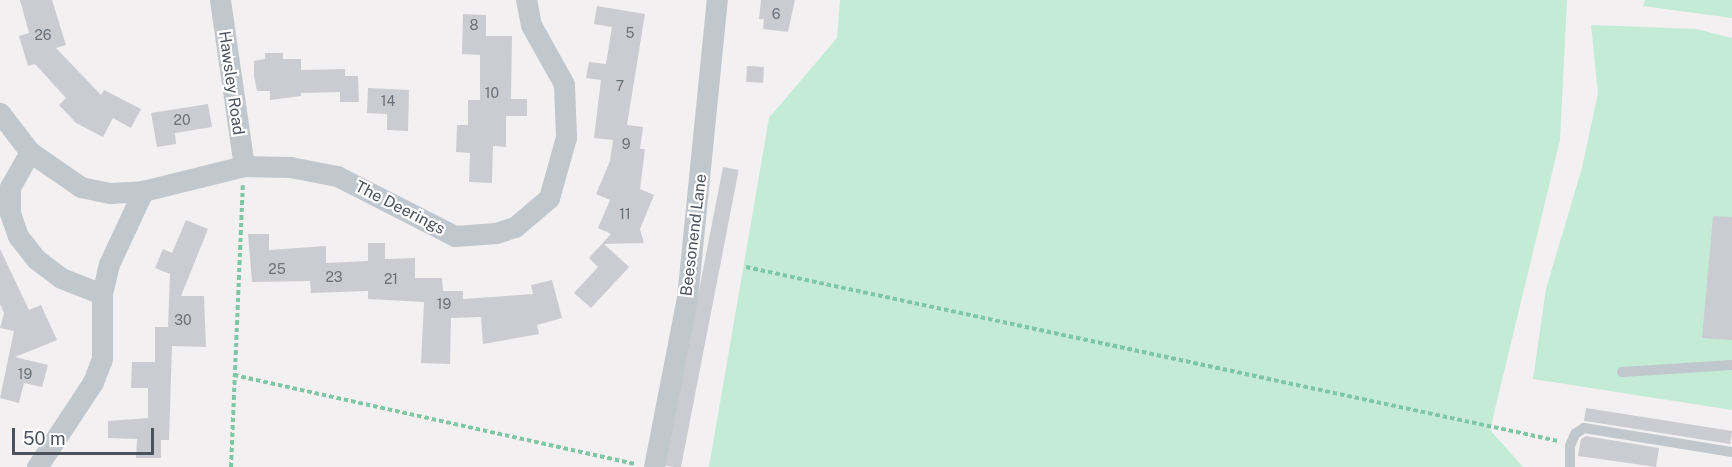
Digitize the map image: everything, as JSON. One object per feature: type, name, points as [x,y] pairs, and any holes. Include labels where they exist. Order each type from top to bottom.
[{"type":"street","name":"Hawsley Road","points":[[220,0],[244,166]]},
{"type":"street","name":"The Deerings","points":[[0,113],[30,152],[81,187],[110,193],[143,191],[244,166],[290,167],[337,176],[455,236],[496,233],[515,227],[549,198],[566,137],[564,84],[531,25],[526,0]]},
{"type":"street","name":"Beesonend Lane","points":[[647,466],[687,298],[717,0]]},
{"type":"street","points":[[30,152],[10,187],[10,213],[18,236],[36,259],[61,278],[102,294]]},
{"type":"street","points":[[37,467],[93,382],[105,336],[102,294],[117,240],[143,191]]},
{"type":"lane","points":[[1622,372],[1732,365]]},
{"type":"lane","points":[[1570,467],[1570,446],[1575,434],[1584,428],[1732,452]]},
{"type":"path","points":[[231,467],[244,166]]},
{"type":"path","points":[[746,267],[1553,438],[1570,446]]},
{"type":"path","points":[[234,375],[647,466]]},
{"type":"green space","points":[[840,0],[1567,0],[1560,140],[1490,430],[1523,467],[709,467],[769,118],[837,38]]},
{"type":"green space","points":[[1645,0],[1732,0],[1732,18],[1643,6]]},
{"type":"green space","points":[[1591,25],[1696,29],[1732,38],[1732,410],[1533,379],[1546,289],[1582,168],[1598,93]]},
{"type":"building","points":[[20,0],[52,0],[66,45],[56,48],[101,95],[104,90],[141,109],[131,128],[113,118],[103,137],[76,123],[59,105],[66,98],[35,64],[28,66],[19,36],[29,33]]},
{"type":"building","points":[[761,0],[795,0],[788,32],[763,29],[764,19],[759,19]]},
{"type":"building","points":[[597,6],[645,14],[627,125],[643,127],[640,149],[645,149],[640,189],[654,195],[640,229],[644,243],[604,244],[629,267],[591,308],[574,293],[598,267],[589,258],[611,234],[598,228],[610,200],[596,194],[610,161],[613,140],[594,138],[601,80],[586,78],[589,62],[606,64],[612,27],[594,24]]},
{"type":"building","points":[[463,14],[486,15],[486,36],[512,36],[511,99],[527,99],[527,116],[506,116],[506,147],[493,146],[492,183],[469,182],[470,153],[456,152],[457,125],[468,125],[468,100],[480,100],[480,55],[462,54]]},
{"type":"building","points":[[265,53],[283,53],[283,59],[301,59],[301,70],[345,69],[345,76],[358,76],[359,102],[340,102],[340,92],[301,93],[301,96],[270,100],[270,91],[257,91],[254,76],[254,61],[265,59]]},
{"type":"building","points":[[747,66],[764,67],[763,83],[746,82]]},
{"type":"building","points":[[368,88],[409,90],[408,131],[387,130],[387,114],[367,113]]},
{"type":"building","points":[[208,104],[212,127],[175,133],[176,144],[157,147],[151,113]]},
{"type":"building","points":[[723,167],[739,170],[681,467],[665,465]]},
{"type":"building","points":[[1713,216],[1732,217],[1732,340],[1702,338]]},
{"type":"building","points":[[186,220],[208,229],[181,296],[204,296],[206,347],[172,346],[169,440],[161,440],[161,458],[136,458],[137,439],[108,438],[108,421],[148,418],[148,388],[131,388],[132,362],[155,362],[155,327],[168,327],[170,274],[155,268],[163,249],[172,253]]},
{"type":"building","points":[[248,234],[269,234],[269,250],[326,246],[326,263],[368,261],[368,243],[385,243],[385,259],[415,258],[415,278],[442,278],[443,291],[463,291],[463,299],[533,294],[531,285],[552,280],[562,318],[537,325],[539,334],[483,344],[481,317],[451,318],[450,364],[421,363],[424,302],[368,299],[368,291],[311,293],[310,281],[252,282]]},
{"type":"building","points":[[0,249],[29,310],[41,305],[57,340],[15,357],[48,365],[42,387],[24,383],[19,403],[0,398],[14,331],[0,328],[4,313],[0,304]]},
{"type":"building","points":[[1586,408],[1732,431],[1730,444],[1584,421]]},
{"type":"building","points":[[1586,436],[1659,448],[1656,467],[1578,456],[1581,439]]}]
